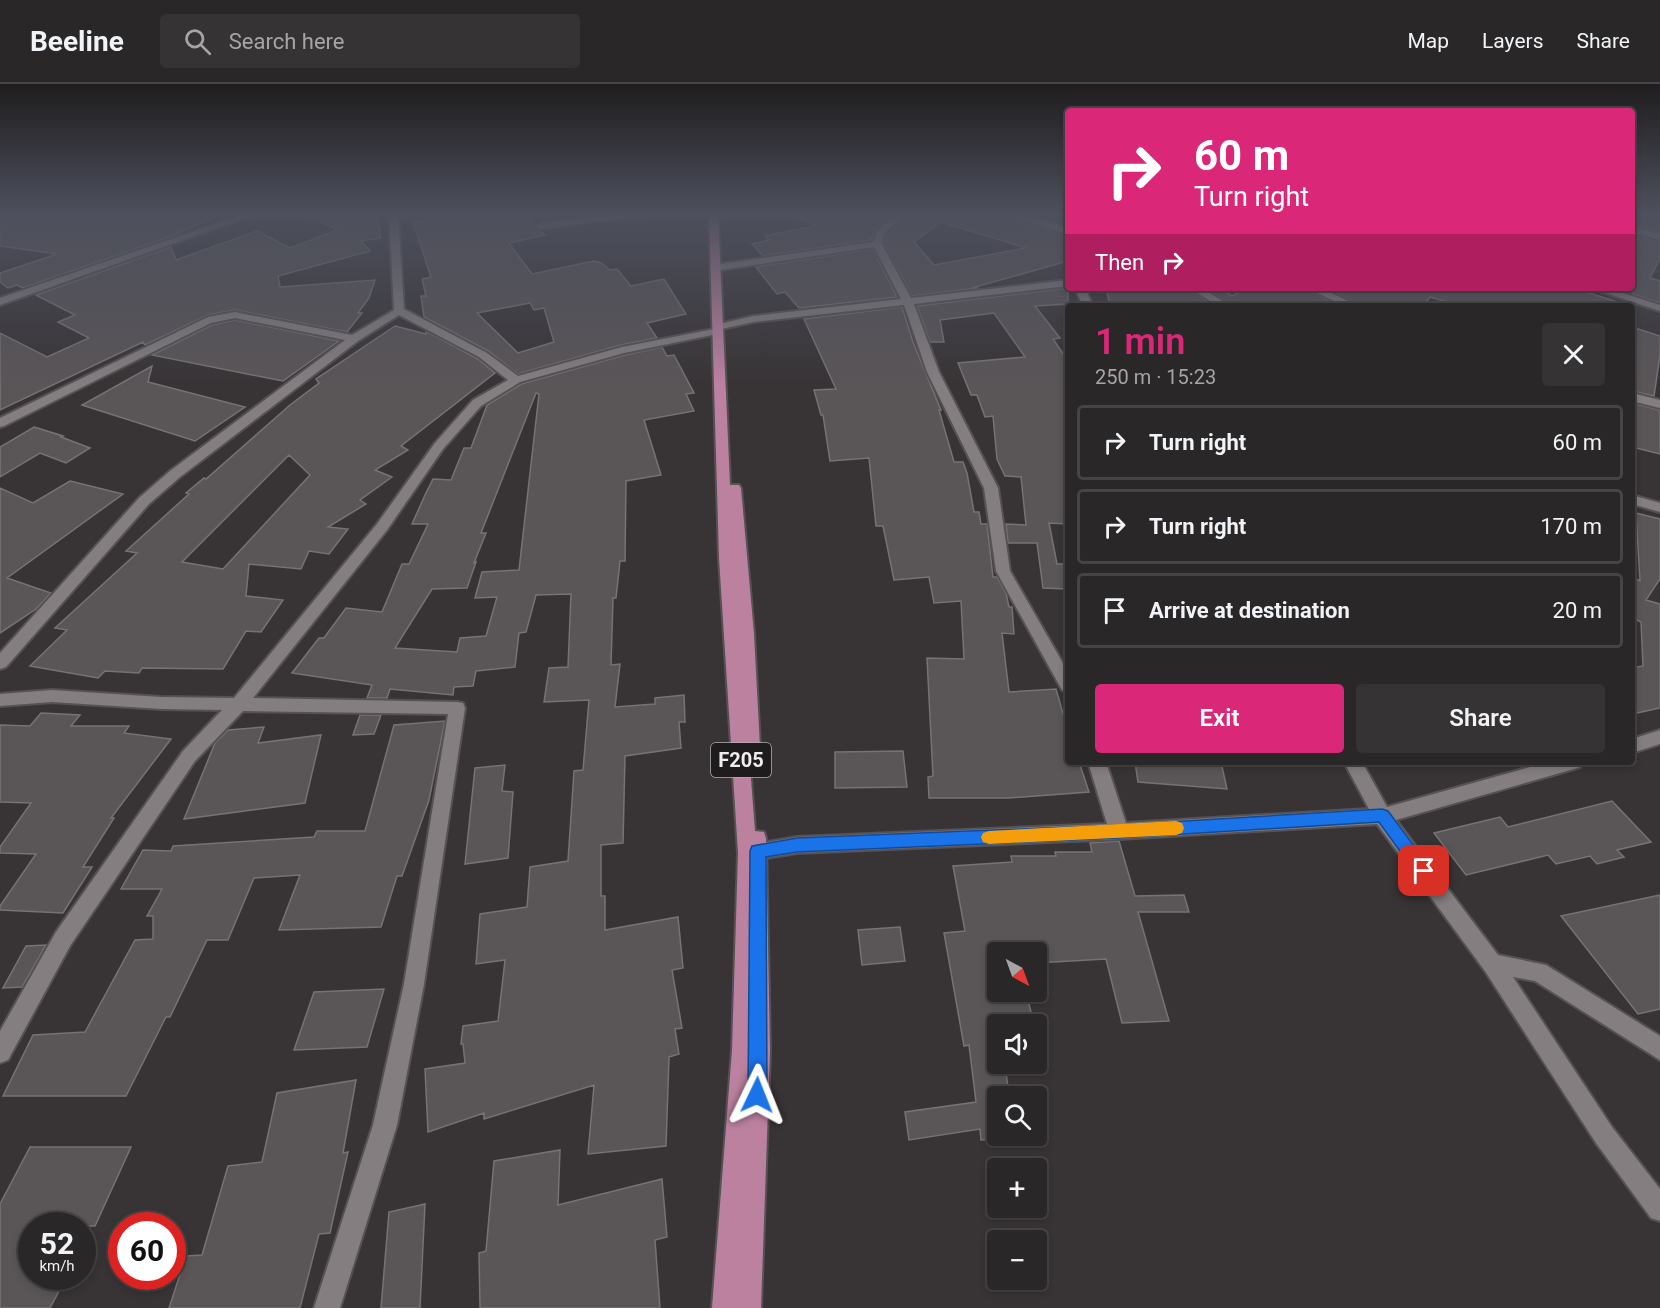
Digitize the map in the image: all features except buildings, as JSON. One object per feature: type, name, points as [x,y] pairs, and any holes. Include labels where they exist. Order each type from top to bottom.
[{"type":"main road","name":"F205","points":[[717,270],[729,489],[746,634],[752,776],[758,851],[759,1051],[753,1249],[748,1308]]},
{"type":"main road","name":"F205","points":[[721,270],[721,328]]},
{"type":"main road","name":"F205","points":[[725,1308],[743,1050],[747,853],[726,558],[729,489]]},
{"type":"street","points":[[0,302],[91,270]]},
{"type":"street","points":[[396,270],[399,311]]},
{"type":"street","points":[[891,270],[907,300],[933,372],[991,488],[1003,571],[1065,681]]},
{"type":"street","points":[[0,1052],[63,939],[189,756],[239,704],[382,527],[439,446],[477,403],[516,380],[622,350],[753,319],[1065,283]]},
{"type":"street","points":[[1200,291],[1220,303]]},
{"type":"street","points":[[1318,291],[1347,303]]},
{"type":"street","points":[[1606,291],[1660,308]]},
{"type":"street","points":[[0,663],[144,501],[175,474],[354,339],[399,311]]},
{"type":"street","points":[[399,311],[483,355],[516,380]]},
{"type":"street","points":[[0,423],[208,320],[222,316],[235,315],[354,339]]},
{"type":"street","points":[[1635,398],[1660,404]]},
{"type":"street","points":[[1635,500],[1660,508]]},
{"type":"street","points":[[0,700],[52,696],[161,703],[457,708],[414,984],[385,1125],[327,1308]]},
{"type":"street","points":[[1635,745],[1660,737]]},
{"type":"street","points":[[1098,765],[1119,831]]},
{"type":"street","points":[[1355,765],[1382,816],[1492,964],[1604,1135],[1660,1209]]},
{"type":"street","points":[[758,851],[797,845],[1119,831],[1382,816],[1563,765]]},
{"type":"street","points":[[1492,964],[1539,972],[1660,1049]]},
{"type":"slow traffic","points":[[989,837],[1176,828]]},
{"type":"route","points":[[757,1095],[759,1051],[758,851],[797,845],[817,846],[1382,816],[1424,871]]}]
